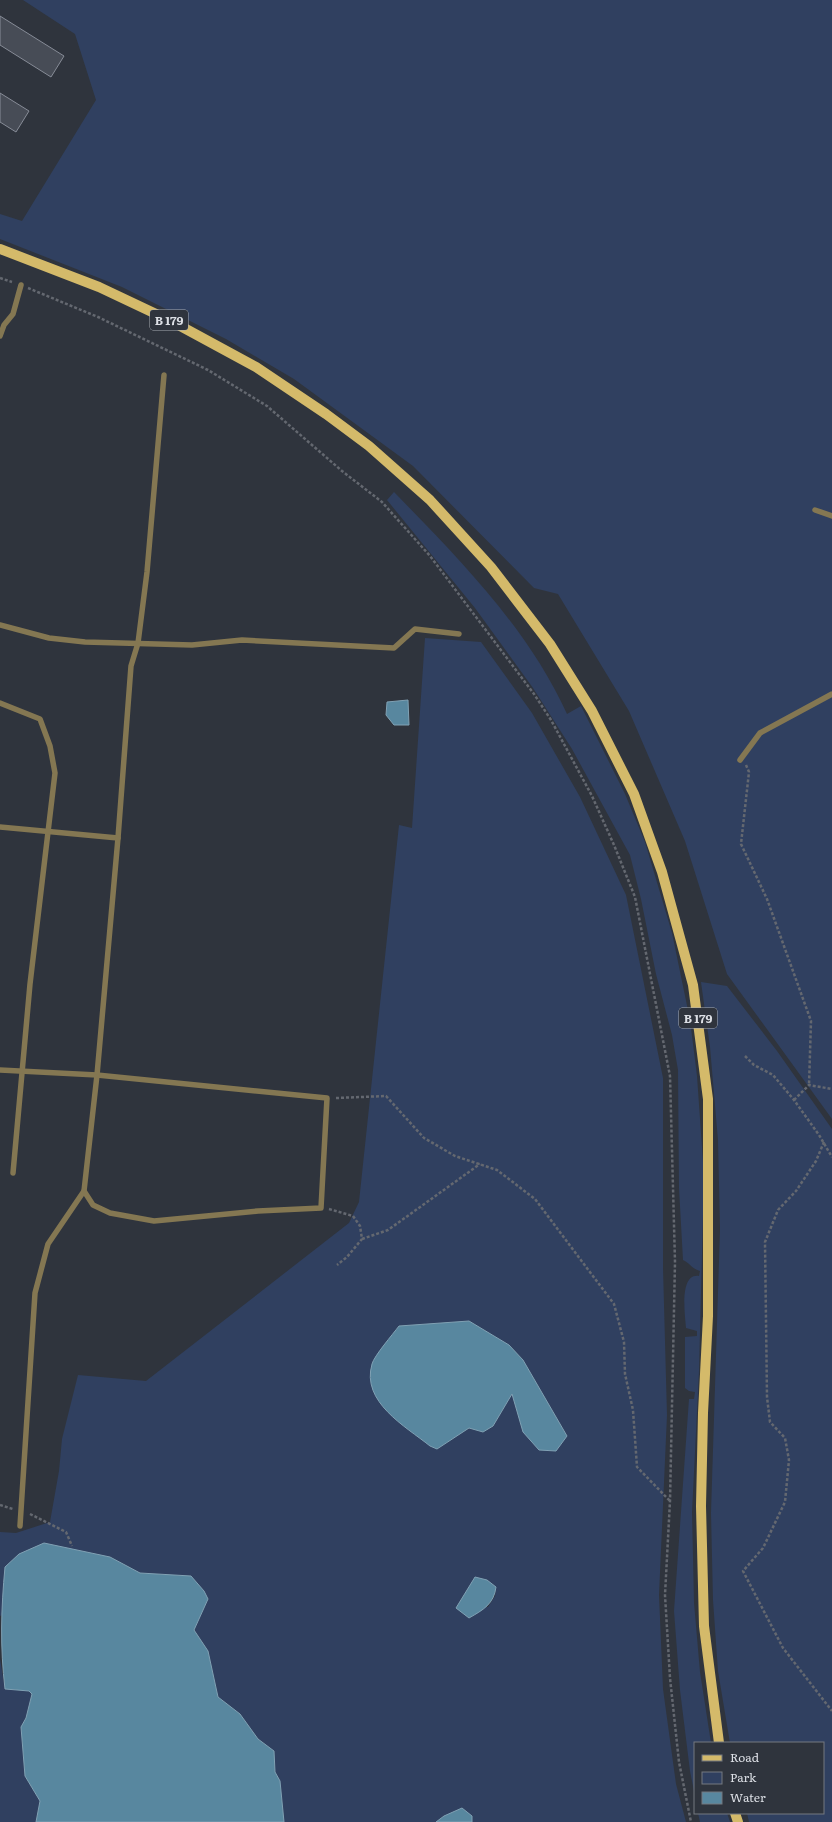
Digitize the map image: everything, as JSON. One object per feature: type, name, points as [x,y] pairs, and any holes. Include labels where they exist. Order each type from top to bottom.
[{"type":"main road","name":"B 179","points":[[0,249],[99,287],[173,322],[256,367],[326,414],[369,446],[430,500],[491,568],[546,638],[592,711],[634,794],[662,872],[693,985],[708,1099],[708,1316],[703,1413],[701,1506],[704,1626],[719,1742]]},
{"type":"lane","points":[[0,336],[4,325],[13,314],[21,285]]},
{"type":"lane","points":[[20,1526],[34,1293],[48,1244],[84,1191],[97,1075],[118,838],[131,666],[138,643],[164,375]]},
{"type":"lane","points":[[815,510],[832,516]]},
{"type":"lane","points":[[0,625],[49,638],[86,642],[192,645],[242,640],[394,648],[415,629],[458,634]]},
{"type":"lane","points":[[742,757],[760,734],[832,694]]},
{"type":"lane","points":[[0,702],[40,719],[50,746],[55,773],[30,984],[13,1173]]},
{"type":"lane","points":[[0,827],[118,838]]},
{"type":"lane","points":[[0,1070],[97,1075],[327,1098],[321,1208],[258,1211],[154,1222],[110,1214],[93,1205],[84,1191]]},
{"type":"path","points":[[0,278],[21,285],[98,317],[208,370],[267,406],[342,471],[382,502],[430,556],[534,694],[551,720],[592,796],[614,845],[635,897],[670,1076],[675,1262],[670,1501],[665,1602],[670,1678],[679,1762],[691,1822]]},
{"type":"path","points":[[742,757],[748,772],[741,844],[767,899],[811,1021],[808,1085],[794,1100]]},
{"type":"path","points":[[745,1056],[754,1065],[773,1075],[794,1100],[824,1142],[832,1157]]},
{"type":"path","points":[[808,1085],[832,1089]]},
{"type":"path","points":[[327,1098],[386,1096],[424,1138],[455,1156],[497,1170],[535,1199],[614,1304],[624,1342],[625,1374],[633,1410],[637,1468],[670,1501]]},
{"type":"path","points":[[824,1142],[816,1161],[796,1191],[778,1210],[765,1242],[767,1396],[770,1422],[785,1438],[789,1460],[785,1502],[763,1548],[743,1571],[783,1648],[832,1711]]},
{"type":"path","points":[[337,1265],[347,1257],[362,1239],[388,1230],[480,1164]]},
{"type":"path","points":[[321,1208],[353,1216],[360,1226],[362,1239]]},
{"type":"path","points":[[0,1505],[33,1515],[66,1532],[72,1546]]},
{"type":"green space","points":[[23,0],[832,0],[832,1119],[727,974],[685,841],[629,711],[558,594],[534,588],[413,466],[294,379],[226,339],[122,287],[0,239],[0,214],[22,221],[96,100],[75,34]]},
{"type":"green space","points":[[394,492],[467,569],[490,596],[533,652],[567,714],[581,706],[625,794],[645,842],[672,933],[690,1020],[697,1076],[704,1176],[699,1371],[692,1512],[694,1603],[700,1672],[711,1742],[694,1742],[694,1791],[690,1771],[680,1690],[674,1611],[689,1399],[694,1399],[695,1392],[689,1391],[685,1388],[685,1337],[697,1336],[697,1331],[686,1328],[684,1305],[688,1281],[693,1277],[699,1276],[700,1271],[683,1260],[679,1188],[678,1070],[672,1035],[656,974],[641,899],[630,855],[572,749],[533,688],[475,608],[387,500]]},
{"type":"green space","points":[[425,638],[481,642],[532,713],[580,797],[626,895],[663,1078],[663,1268],[667,1415],[659,1595],[663,1689],[676,1784],[686,1822],[472,1822],[472,1816],[444,1816],[436,1822],[284,1822],[280,1781],[275,1772],[274,1751],[258,1739],[240,1714],[218,1697],[208,1651],[194,1630],[208,1599],[191,1576],[140,1573],[110,1557],[0,1616],[0,1532],[16,1533],[50,1522],[59,1471],[62,1439],[78,1375],[146,1381],[349,1223],[359,1202],[399,825],[412,828]],"holes":[[[469,1321],[509,1345],[523,1360],[567,1436],[512,1393],[493,1426],[483,1432],[469,1428],[437,1449],[387,1343],[399,1326]],[[496,1587],[495,1596],[488,1607],[456,1608],[463,1597]]]},
{"type":"green space","points":[[701,982],[727,986],[777,1051],[832,1129],[832,1822],[749,1822],[747,1814],[824,1814],[824,1742],[730,1742],[718,1671],[713,1600],[711,1513],[720,1229],[718,1140],[710,1047]]},
{"type":"green space","points":[[0,1659],[5,1689],[29,1691],[32,1694],[26,1718],[21,1727],[25,1776],[40,1801],[36,1822],[0,1822]]},
{"type":"green space","points":[[698,1814],[727,1814],[730,1822],[700,1822]]},
{"type":"water","points":[[408,700],[409,725],[394,725],[386,715],[387,702]]},
{"type":"water","points":[[469,1321],[509,1345],[523,1360],[567,1436],[556,1451],[539,1450],[523,1432],[512,1394],[493,1426],[483,1432],[469,1428],[437,1449],[430,1446],[398,1421],[379,1401],[373,1390],[370,1378],[373,1360],[399,1326]]},
{"type":"water","points":[[44,1543],[110,1557],[140,1573],[191,1576],[204,1591],[208,1599],[194,1630],[208,1651],[218,1697],[240,1714],[258,1739],[274,1751],[275,1772],[280,1781],[284,1822],[36,1822],[40,1801],[25,1776],[21,1727],[26,1718],[32,1694],[29,1691],[5,1689],[2,1658],[2,1613],[5,1567],[19,1554]]},
{"type":"water","points":[[475,1577],[487,1580],[496,1587],[493,1598],[487,1606],[469,1618],[456,1608]]},
{"type":"water","points":[[462,1808],[472,1816],[472,1822],[436,1822],[444,1816]]},
{"type":"building","points":[[0,16],[64,56],[51,77],[0,45]]},
{"type":"building","points":[[0,93],[29,111],[16,132],[0,122]]}]
